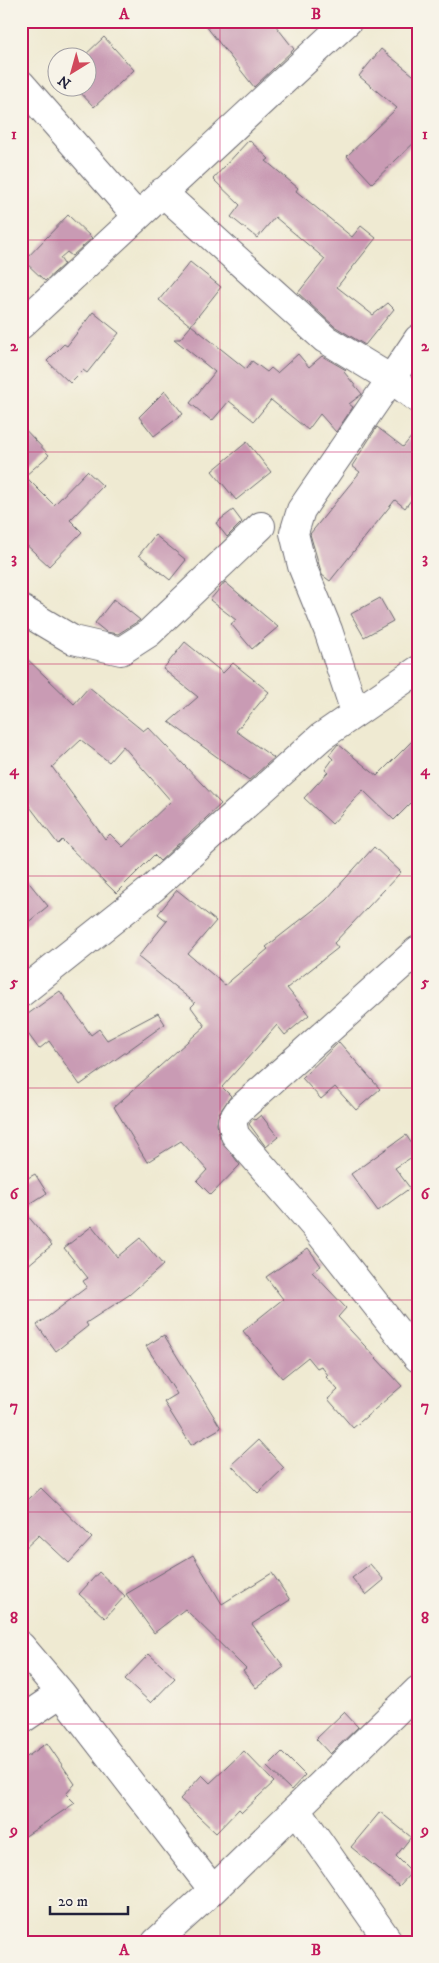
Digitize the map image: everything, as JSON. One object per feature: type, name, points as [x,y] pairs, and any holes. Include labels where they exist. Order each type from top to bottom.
[{"type":"street","points":[[21,325],[348,21]]},
{"type":"street","points":[[21,84],[137,216]]},
{"type":"street","points":[[162,192],[325,339],[391,379],[418,399]]},
{"type":"street","points":[[355,712],[328,630],[302,566],[294,533],[301,510],[418,339]]},
{"type":"street","points":[[21,609],[73,640],[121,651],[149,633],[261,526]]},
{"type":"street","points":[[21,993],[153,888],[321,738],[355,712],[418,670]]},
{"type":"street","points":[[417,954],[240,1110],[232,1121],[235,1135],[315,1227],[418,1358]]},
{"type":"street","points":[[21,1646],[61,1693],[213,1890]]},
{"type":"street","points":[[156,1942],[213,1890],[418,1690]]},
{"type":"street","points":[[21,1720],[61,1693]]},
{"type":"street","points":[[296,1809],[389,1942]]},
{"type":"building","points":[[202,21],[272,21],[294,49],[254,87]]},
{"type":"building","points":[[104,37],[134,70],[94,107],[85,98],[98,98],[98,48],[92,48]]},
{"type":"building","points":[[381,49],[418,79],[418,139],[372,183],[347,156],[397,108],[359,76]]},
{"type":"building","points":[[249,140],[269,159],[266,161],[298,188],[296,191],[352,237],[361,226],[376,238],[337,287],[373,315],[388,303],[394,309],[365,345],[334,326],[298,293],[325,259],[275,217],[257,238],[231,217],[240,205],[213,179]]},
{"type":"building","points":[[68,215],[92,238],[72,256],[67,252],[60,258],[64,264],[45,281],[24,261]]},
{"type":"building","points":[[190,262],[221,287],[191,325],[246,369],[252,361],[267,372],[271,368],[277,373],[298,354],[309,367],[322,356],[346,370],[344,372],[362,394],[349,404],[353,407],[336,432],[320,414],[308,430],[271,400],[254,421],[229,401],[212,421],[190,403],[215,372],[174,339],[180,339],[191,326],[159,300]]},
{"type":"building","points":[[93,312],[119,333],[87,373],[83,370],[70,383],[47,361],[64,344],[67,346]]},
{"type":"building","points":[[165,391],[183,414],[154,436],[139,417]]},
{"type":"building","points":[[21,425],[49,455],[25,476],[54,505],[87,471],[103,486],[70,520],[82,532],[49,566],[21,540]]},
{"type":"building","points":[[377,427],[403,447],[418,429],[418,491],[405,508],[395,500],[330,581],[322,575],[310,534],[360,472],[352,466]]},
{"type":"building","points":[[247,442],[271,472],[236,500],[212,471]]},
{"type":"building","points":[[233,510],[242,522],[227,537],[216,523]]},
{"type":"building","points":[[155,535],[186,560],[170,580],[139,555]]},
{"type":"building","points":[[225,582],[278,627],[252,649],[231,624],[236,620],[210,600]]},
{"type":"building","points":[[380,598],[393,621],[364,637],[351,614]]},
{"type":"building","points":[[114,599],[140,620],[118,634],[106,632],[95,623]]},
{"type":"building","points":[[185,642],[223,673],[233,663],[269,692],[236,731],[274,758],[249,780],[169,722],[198,697],[163,669]]},
{"type":"building","points":[[21,653],[74,704],[89,687],[143,731],[148,727],[221,804],[160,861],[154,855],[116,893],[62,840],[58,844],[21,795]],"holes":[[[81,740],[109,762],[123,746],[171,801],[123,847],[110,834],[105,839],[52,767]]]},
{"type":"building","points":[[418,735],[418,796],[394,820],[363,790],[332,824],[304,798],[328,772],[325,770],[333,759],[329,755],[338,744],[377,776]]},
{"type":"building","points":[[374,847],[401,872],[334,943],[338,948],[287,988],[309,1015],[285,1035],[277,1025],[222,1087],[231,1096],[219,1113],[217,1124],[220,1138],[240,1165],[211,1195],[197,1181],[207,1170],[181,1141],[147,1162],[114,1107],[205,1026],[191,1007],[195,1003],[138,957],[167,921],[158,914],[177,890],[216,921],[188,954],[225,985],[268,949],[266,947],[326,900]]},
{"type":"building","points":[[21,873],[48,906],[21,928]]},
{"type":"building","points":[[60,991],[91,1035],[99,1029],[107,1040],[158,1013],[165,1024],[80,1085],[49,1041],[39,1049],[21,1024],[21,1019]]},
{"type":"building","points":[[339,1042],[380,1089],[356,1110],[335,1087],[321,1099],[302,1078]]},
{"type":"building","points":[[261,1115],[278,1137],[266,1147],[249,1124],[253,1119],[255,1120]]},
{"type":"building","points":[[406,1135],[418,1153],[395,1168],[410,1188],[378,1211],[351,1174]]},
{"type":"building","points":[[35,1174],[47,1193],[22,1209],[52,1245],[21,1271],[21,1182]]},
{"type":"building","points":[[92,1226],[117,1257],[140,1238],[163,1265],[129,1295],[86,1323],[88,1326],[56,1351],[37,1325],[87,1287],[83,1281],[88,1278],[64,1248]]},
{"type":"building","points":[[308,1248],[321,1266],[312,1272],[346,1308],[338,1317],[402,1386],[353,1428],[328,1399],[338,1390],[326,1377],[328,1375],[321,1366],[317,1368],[308,1357],[282,1378],[243,1331],[283,1299],[266,1277]]},
{"type":"building","points":[[164,1335],[221,1428],[191,1445],[164,1402],[177,1394],[146,1346]]},
{"type":"building","points":[[258,1440],[284,1468],[258,1493],[231,1465]]},
{"type":"building","points":[[41,1488],[92,1538],[69,1563],[39,1535],[21,1552],[21,1506]]},
{"type":"building","points":[[193,1555],[222,1604],[272,1573],[290,1600],[252,1624],[284,1667],[256,1688],[243,1671],[246,1669],[185,1609],[154,1633],[126,1594]]},
{"type":"building","points":[[370,1564],[384,1580],[366,1595],[352,1578]]},
{"type":"building","points":[[99,1572],[125,1596],[105,1618],[79,1594]]},
{"type":"building","points":[[149,1654],[175,1678],[151,1703],[125,1679]]},
{"type":"building","points":[[344,1712],[358,1727],[330,1754],[316,1739]]},
{"type":"building","points":[[47,1743],[75,1784],[66,1794],[75,1803],[21,1839],[21,1761]]},
{"type":"building","points":[[244,1751],[274,1782],[242,1812],[239,1809],[216,1833],[180,1799],[202,1775],[210,1783]]},
{"type":"building","points":[[282,1752],[305,1775],[291,1790],[267,1767]]},
{"type":"building","points":[[380,1812],[411,1837],[396,1856],[412,1872],[399,1886],[351,1847]]}]
